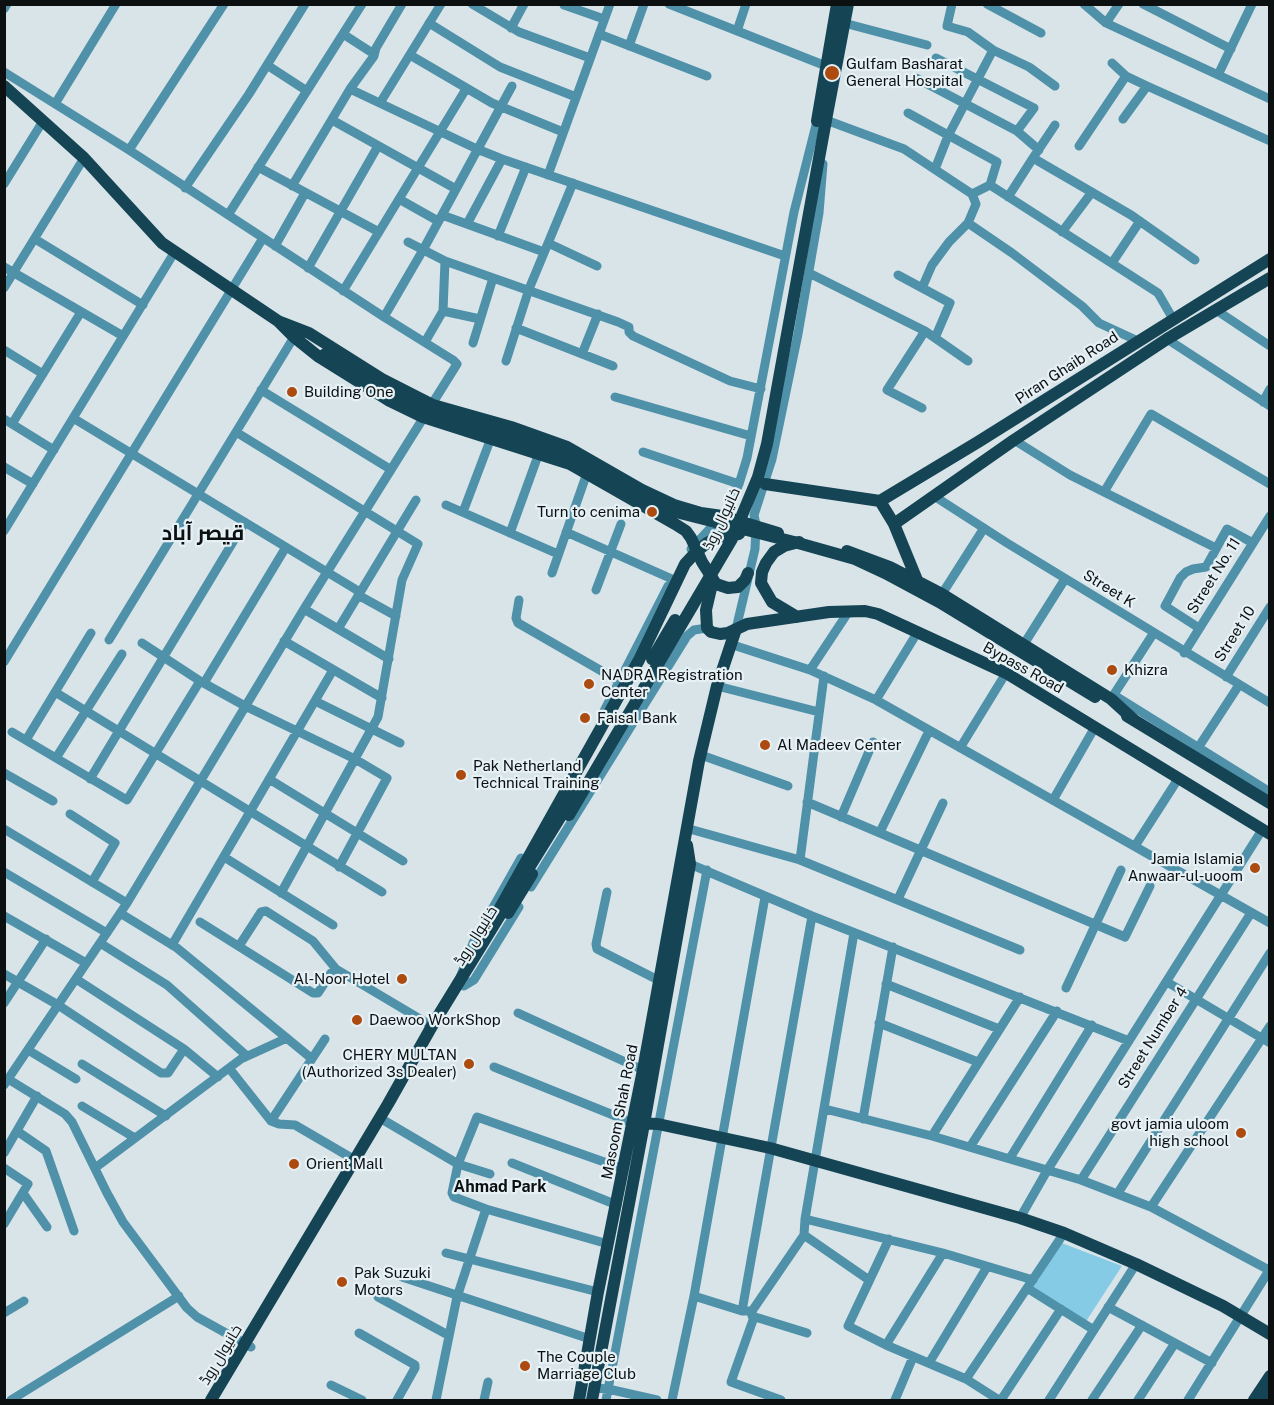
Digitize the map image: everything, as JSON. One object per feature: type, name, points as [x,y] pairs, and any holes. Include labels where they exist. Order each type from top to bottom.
[{"type":"main road","name":"خانیوال روڈ","points":[[219,1401],[248,1345],[432,1026],[569,815],[726,549],[758,477],[767,444],[822,121],[826,66],[837,4]]},
{"type":"main road","name":"خانیوال روڈ","points":[[211,1401],[248,1345],[385,1121],[476,954],[577,790],[724,540],[747,489],[764,431],[822,121],[848,4]]},
{"type":"main road","points":[[4,86],[84,158],[155,236],[174,253],[375,385],[409,402],[562,453],[659,506],[695,518],[765,534],[855,559],[885,573],[939,602],[1134,720],[1195,752],[1269,803]]},
{"type":"main road","name":"Piran Ghaib Road","points":[[880,501],[955,457],[1269,259]]},
{"type":"main road","name":"Piran Ghaib Road","points":[[894,524],[1014,440],[1167,339],[1269,278]]},
{"type":"main road","points":[[278,321],[294,337],[337,369],[377,394],[423,417],[570,464],[675,524],[686,531],[713,580],[723,586],[734,588],[746,580],[748,573]]},
{"type":"main road","points":[[278,321],[309,333],[382,379],[433,405],[551,441],[593,461],[657,498],[694,511],[756,525],[862,556],[917,580],[1112,697],[1134,720]]},
{"type":"main road","points":[[1140,340],[1149,351]]},
{"type":"main road","points":[[1054,394],[1062,408]]},
{"type":"main road","points":[[955,457],[965,474]]},
{"type":"main road","points":[[765,484],[880,501],[894,524],[917,580]]},
{"type":"main road","points":[[476,954],[639,660],[685,564],[697,551],[718,537],[732,534],[765,534]]},
{"type":"main road","points":[[797,617],[772,602],[761,583],[762,573],[766,563],[780,548],[806,540]]},
{"type":"main road","points":[[707,628],[705,610],[713,580]]},
{"type":"main road","name":"Bypass Road","points":[[707,628],[711,632],[720,634],[747,624],[797,617],[849,611],[878,614],[1006,673],[1266,832]]},
{"type":"main road","name":"Masoom Shah Road","points":[[579,1401],[598,1292],[624,1169],[639,1123],[644,1070],[686,828],[717,686],[736,629]]},
{"type":"main road","name":"Masoom Shah Road","points":[[594,1389],[639,1123],[690,864],[686,828]]},
{"type":"main road","points":[[639,1123],[658,1124],[770,1148],[1020,1218],[1064,1233],[1136,1264],[1240,1316],[1269,1334]]},
{"type":"main road","points":[[1254,1401],[1269,1376]]},
{"type":"main road","points":[[1265,1401],[1269,1393]]},
{"type":"street","points":[[4,9],[7,4]]},
{"type":"street","points":[[55,104],[116,4]]},
{"type":"street","points":[[129,150],[224,4]]},
{"type":"street","points":[[185,188],[305,4]]},
{"type":"street","points":[[228,215],[362,4]]},
{"type":"street","points":[[292,186],[350,89],[374,54],[402,4]]},
{"type":"street","points":[[380,103],[441,4]]},
{"type":"street","points":[[511,28],[524,4]]},
{"type":"street","points":[[548,175],[610,4]]},
{"type":"street","points":[[629,46],[644,4]]},
{"type":"street","points":[[669,4],[826,66]]},
{"type":"street","points":[[737,31],[746,4]]},
{"type":"street","points":[[952,4],[947,26],[968,32],[993,50],[1029,67],[1055,86]]},
{"type":"street","points":[[987,4],[1041,33]]},
{"type":"street","points":[[1084,4],[1106,23],[1269,99]]},
{"type":"street","points":[[1106,23],[1119,4]]},
{"type":"street","points":[[1143,4],[1231,49]]},
{"type":"street","points":[[1218,75],[1252,4]]},
{"type":"street","points":[[564,5],[604,20]]},
{"type":"street","points":[[477,6],[511,28],[590,58]]},
{"type":"street","points":[[429,23],[500,67],[576,97]]},
{"type":"street","points":[[844,23],[927,45]]},
{"type":"street","points":[[343,34],[374,54]]},
{"type":"street","points":[[599,34],[707,76]]},
{"type":"street","points":[[935,170],[948,136],[993,50]]},
{"type":"street","points":[[410,55],[466,89],[502,107],[563,132]]},
{"type":"street","points":[[936,58],[1034,108],[1017,131]]},
{"type":"street","points":[[1112,63],[1126,76],[1269,141]]},
{"type":"street","points":[[267,65],[307,91]]},
{"type":"street","points":[[4,72],[129,150],[457,364],[198,781],[127,903],[6,1082],[37,1096],[65,1114],[77,1131],[123,1222],[187,1308],[197,1317],[248,1345]]},
{"type":"street","points":[[1079,146],[1126,76]]},
{"type":"street","points":[[916,78],[1017,131],[1036,154],[1195,260]]},
{"type":"street","points":[[384,317],[512,86]]},
{"type":"street","points":[[1123,119],[1147,86]]},
{"type":"street","points":[[350,89],[501,159],[785,256]]},
{"type":"street","points":[[343,291],[466,89]]},
{"type":"street","points":[[908,113],[997,162],[990,185],[972,194]]},
{"type":"street","points":[[4,184],[43,120]]},
{"type":"street","points":[[332,120],[456,189]]},
{"type":"street","points":[[736,629],[755,549],[754,515],[770,465],[819,213],[822,121],[904,149],[972,194],[976,204],[968,223],[949,242],[932,265],[922,288]]},
{"type":"street","name":"خانیوال روڈ","points":[[461,984],[473,943],[562,787],[680,563],[733,501],[747,458],[794,212],[822,121]]},
{"type":"street","points":[[1008,197],[1055,125]]},
{"type":"street","points":[[308,268],[378,146]]},
{"type":"street","points":[[4,288],[84,158]]},
{"type":"street","points":[[467,224],[501,159]]},
{"type":"street","points":[[498,236],[526,167]]},
{"type":"street","points":[[258,168],[379,232]]},
{"type":"street","points":[[506,361],[529,289],[573,183]]},
{"type":"street","points":[[990,185],[1158,293],[1173,319]]},
{"type":"street","points":[[1062,231],[1092,192]]},
{"type":"street","points":[[275,246],[306,193]]},
{"type":"street","points":[[399,199],[440,218],[467,224],[544,252]]},
{"type":"street","points":[[1112,263],[1140,222]]},
{"type":"street","points":[[968,223],[1082,306],[1099,323],[1140,340]]},
{"type":"street","points":[[4,662],[263,238]]},
{"type":"street","points":[[35,239],[142,305]]},
{"type":"street","points":[[408,242],[445,261],[598,314],[629,327],[629,332],[633,336],[730,381],[761,389]]},
{"type":"street","points":[[548,243],[597,266]]},
{"type":"street","points":[[5,530],[174,253]]},
{"type":"street","points":[[425,342],[443,311],[445,261]]},
{"type":"street","points":[[4,267],[123,336]]},
{"type":"street","points":[[808,273],[925,331],[968,361]]},
{"type":"street","points":[[898,275],[950,303],[935,338]]},
{"type":"street","points":[[473,342],[493,278]]},
{"type":"street","points":[[1216,310],[1269,346]]},
{"type":"street","points":[[443,311],[480,319]]},
{"type":"street","points":[[54,450],[8,422],[43,374],[81,312]]},
{"type":"street","points":[[582,354],[598,314]]},
{"type":"street","points":[[516,328],[613,366]]},
{"type":"street","points":[[922,408],[887,390],[925,331]]},
{"type":"street","points":[[109,640],[294,337]]},
{"type":"street","points":[[1167,339],[1266,404],[1269,389]]},
{"type":"street","points":[[6,355],[43,374]]},
{"type":"street","points":[[261,390],[390,469]]},
{"type":"street","points":[[615,397],[751,436]]},
{"type":"street","points":[[1104,492],[1151,414],[1269,484]]},
{"type":"street","points":[[74,418],[396,616]]},
{"type":"street","points":[[236,432],[418,544],[402,580],[378,717],[281,893]]},
{"type":"street","points":[[463,512],[491,438]]},
{"type":"street","points":[[1014,440],[1070,475],[1216,548]]},
{"type":"street","points":[[747,458],[757,445],[764,445],[771,454],[770,465]]},
{"type":"street","points":[[643,452],[739,484]]},
{"type":"street","points":[[510,533],[539,453]]},
{"type":"street","points":[[4,466],[33,484]]},
{"type":"street","points":[[552,573],[587,473]]},
{"type":"street","name":"Street K","points":[[934,496],[1269,704]]},
{"type":"street","points":[[338,629],[416,500]]},
{"type":"street","points":[[446,505],[558,554]]},
{"type":"street","name":"Street No. 11","points":[[1184,653],[1269,516]]},
{"type":"street","points":[[90,779],[245,522]]},
{"type":"street","points":[[596,590],[621,524]]},
{"type":"street","points":[[942,594],[984,528]]},
{"type":"street","points":[[1199,628],[1164,606],[1180,578],[1193,569],[1206,567],[1227,529],[1253,543]]},
{"type":"street","points":[[566,532],[672,579]]},
{"type":"street","points":[[12,732],[129,800],[286,547]]},
{"type":"street","points":[[1024,644],[1065,579]]},
{"type":"street","points":[[519,600],[516,618],[518,622],[619,681]]},
{"type":"street","name":"Street 10","points":[[1226,677],[1269,607]]},
{"type":"street","points":[[304,609],[389,659]]},
{"type":"street","points":[[810,670],[849,611]]},
{"type":"street","points":[[461,984],[474,980],[687,636],[694,630],[707,628]]},
{"type":"street","points":[[26,740],[91,633]]},
{"type":"street","points":[[876,700],[917,633]]},
{"type":"street","points":[[1153,634],[1112,697],[1195,752],[1269,792]]},
{"type":"street","points":[[284,641],[382,698]]},
{"type":"street","points":[[141,643],[244,706],[355,759],[387,778],[339,867]]},
{"type":"street","points":[[730,644],[810,670],[876,700],[1269,923]]},
{"type":"street","points":[[56,758],[122,654]]},
{"type":"street","points":[[172,945],[333,670]]},
{"type":"street","points":[[960,748],[1006,673]]},
{"type":"street","points":[[800,860],[825,676]]},
{"type":"street","points":[[1195,752],[1239,685]]},
{"type":"street","points":[[717,686],[819,712]]},
{"type":"street","points":[[55,692],[382,892]]},
{"type":"street","points":[[315,701],[400,743]]},
{"type":"street","points":[[1053,800],[1095,727]]},
{"type":"street","points":[[880,832],[929,731]]},
{"type":"street","points":[[842,817],[873,742]]},
{"type":"street","points":[[701,755],[788,786]]},
{"type":"street","points":[[4,773],[53,801]]},
{"type":"street","points":[[269,779],[403,861]]},
{"type":"street","points":[[1135,846],[1178,779]]},
{"type":"street","points":[[807,802],[1125,937],[1150,886]]},
{"type":"street","points":[[898,899],[943,803]]},
{"type":"street","points":[[70,814],[116,843],[93,882]]},
{"type":"street","points":[[686,828],[800,860],[1020,950]]},
{"type":"street","points":[[4,829],[127,903]]},
{"type":"street","points":[[1020,1218],[1048,1169],[1220,894],[1266,832]]},
{"type":"street","points":[[224,857],[333,925]]},
{"type":"street","points":[[690,864],[854,933],[1129,1041]]},
{"type":"street","points":[[606,1401],[707,870]]},
{"type":"street","points":[[1066,988],[1121,870]]},
{"type":"street","points":[[4,872],[107,933]]},
{"type":"street","points":[[607,892],[596,944],[597,949],[660,981]]},
{"type":"street","points":[[672,1401],[694,1296],[765,897]]},
{"type":"street","points":[[239,946],[261,912],[266,911],[313,941],[336,969],[432,1026]]},
{"type":"street","points":[[120,913],[172,945],[311,1058]]},
{"type":"street","name":"Street Number 4","points":[[1081,1180],[1251,913]]},
{"type":"street","points":[[741,1311],[812,916]]},
{"type":"street","points":[[6,921],[46,939],[86,963]]},
{"type":"street","points":[[200,922],[315,994],[336,969]]},
{"type":"street","points":[[781,1401],[731,1382],[752,1313],[804,1235],[854,933]]},
{"type":"street","points":[[4,1003],[46,939]]},
{"type":"street","points":[[100,943],[167,986],[247,1056]]},
{"type":"street","points":[[863,1119],[893,948]]},
{"type":"street","points":[[1118,1193],[1269,953]]},
{"type":"street","points":[[4,974],[58,1005],[165,1075],[184,1049]]},
{"type":"street","points":[[76,979],[184,1049],[218,1077]]},
{"type":"street","points":[[1167,982],[1266,1041]]},
{"type":"street","points":[[886,984],[999,1029]]},
{"type":"street","points":[[932,1136],[1020,997]]},
{"type":"street","points":[[970,1147],[1057,1011]]},
{"type":"street","points":[[518,1013],[644,1070]]},
{"type":"street","points":[[879,1023],[978,1062]]},
{"type":"street","points":[[1010,1158],[1092,1025]]},
{"type":"street","points":[[1151,1207],[1266,1041],[1269,1026]]},
{"type":"street","points":[[95,1168],[229,1068],[247,1056],[286,1038]]},
{"type":"street","points":[[271,1121],[325,1039]]},
{"type":"street","points":[[28,1050],[76,1079]]},
{"type":"street","points":[[82,1064],[166,1116]]},
{"type":"street","points":[[494,1067],[639,1123]]},
{"type":"street","points":[[229,1068],[271,1121],[295,1125],[355,1160]]},
{"type":"street","points":[[4,1153],[37,1096]]},
{"type":"street","points":[[82,1106],[135,1138]]},
{"type":"street","points":[[825,1109],[1010,1158],[1118,1193],[1151,1207],[1269,1270],[1188,1401]]},
{"type":"street","points":[[608,1244],[486,1209],[453,1196],[458,1164],[477,1116],[624,1169]]},
{"type":"street","points":[[385,1121],[458,1164],[490,1174]]},
{"type":"street","points":[[17,1131],[46,1151],[75,1231]]},
{"type":"street","points":[[512,1163],[617,1205]]},
{"type":"street","points":[[4,1168],[28,1184],[4,1224]]},
{"type":"street","points":[[23,1193],[47,1227]]},
{"type":"street","points":[[436,1401],[457,1297],[486,1209]]},
{"type":"street","points":[[805,1220],[889,1239],[987,1267],[1030,1284],[1061,1309],[1094,1330]]},
{"type":"street","points":[[966,1379],[1064,1233]]},
{"type":"street","points":[[804,1235],[869,1280]]},
{"type":"street","points":[[889,1239],[848,1326],[966,1379],[1000,1401],[1061,1309]]},
{"type":"street","points":[[447,1253],[598,1292]]},
{"type":"street","points":[[886,1345],[943,1253]]},
{"type":"street","points":[[1049,1401],[1136,1264]]},
{"type":"street","points":[[929,1363],[987,1267]]},
{"type":"street","points":[[402,1277],[590,1339]]},
{"type":"street","points":[[11,1401],[179,1296]]},
{"type":"street","points":[[694,1296],[752,1313],[807,1333]]},
{"type":"street","points":[[378,1297],[448,1335]]},
{"type":"street","points":[[4,1313],[24,1301]]},
{"type":"street","points":[[1108,1307],[1212,1363]]},
{"type":"street","points":[[1092,1401],[1142,1325]]},
{"type":"street","points":[[359,1333],[415,1365],[416,1368],[397,1401]]},
{"type":"street","points":[[1138,1401],[1176,1343]]},
{"type":"street","points":[[895,1401],[913,1357]]},
{"type":"street","points":[[583,1377],[594,1389],[608,1389],[657,1401]]},
{"type":"street","points":[[484,1401],[488,1382]]},
{"type":"street","points":[[331,1385],[362,1401]]},
{"type":"shaded area","points":[[1059,1242],[1122,1266],[1083,1326],[1025,1291]]},
{"type":"place","name":"Gulfam Basharat General Hospital","points":[[832,73]]},
{"type":"place","name":"Building One","points":[[292,392]]},
{"type":"place","name":"Turn to cenima","points":[[652,512]]},
{"type":"place","name":"Khizra","points":[[1112,670]]},
{"type":"place","name":"NADRA Registration Center","points":[[589,684]]},
{"type":"place","name":"Faisal Bank","points":[[585,718]]},
{"type":"place","name":"Al Madeev Center","points":[[765,745]]},
{"type":"place","name":"Pak Netherland Technical Training","points":[[461,775]]},
{"type":"place","name":"Jamia Islamia Anwaar-ul-uoom","points":[[1255,868]]},
{"type":"place","name":"Al-Noor Hotel","points":[[402,979]]},
{"type":"place","name":"Daewoo WorkShop","points":[[357,1020]]},
{"type":"place","name":"CHERY MULTAN (Authorized 3s Dealer)","points":[[469,1064]]},
{"type":"place","name":"govt jamia uloom high school","points":[[1241,1133]]},
{"type":"place","name":"Orient Mall","points":[[294,1164]]},
{"type":"place","name":"Pak Suzuki Motors","points":[[342,1282]]},
{"type":"place","name":"The Couple Marriage Club","points":[[525,1366]]},
{"type":"district","name":"قیصر آباد","points":[[203,534]]},
{"type":"district","name":"Ahmad Park","points":[[500,1187]]}]
